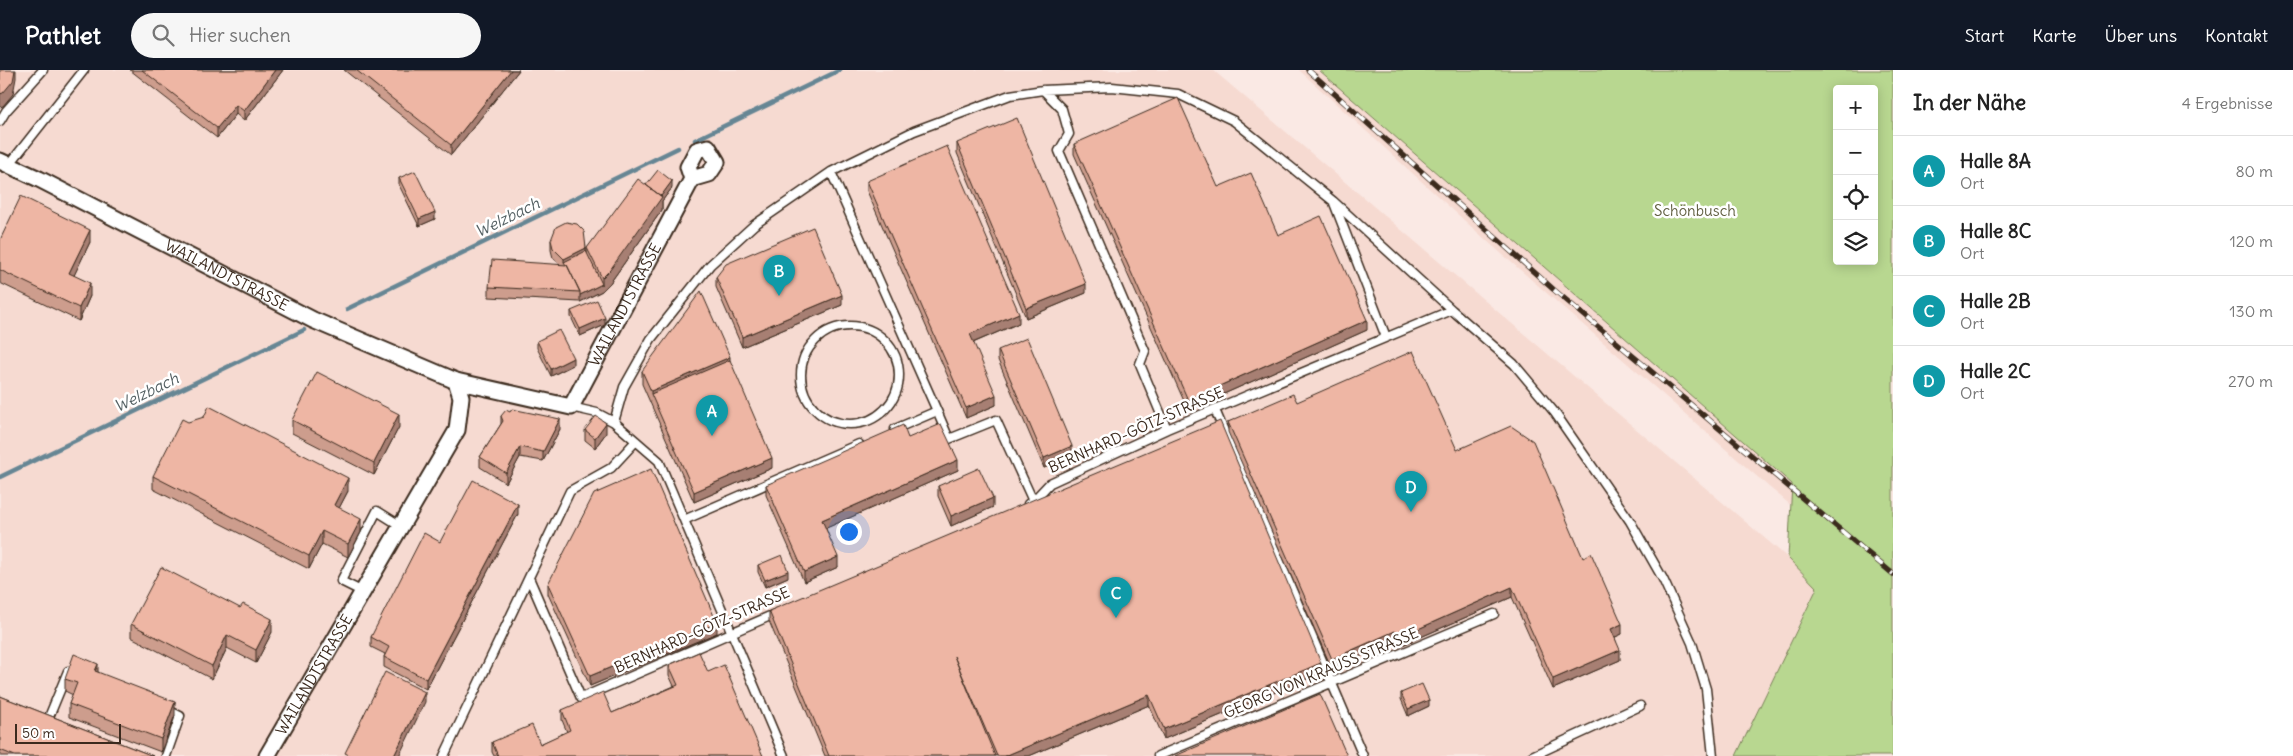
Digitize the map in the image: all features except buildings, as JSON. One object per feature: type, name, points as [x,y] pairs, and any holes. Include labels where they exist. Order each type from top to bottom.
[{"type":"street","name":"WAILANDTSTRASSE","points":[[5,163],[313,320],[456,380],[571,407],[692,179]]},
{"type":"street","name":"WAILANDTSTRASSE","points":[[267,756],[457,430],[462,397],[456,380]]},
{"type":"lane","points":[[0,121],[6,111],[43,70]]},
{"type":"lane","points":[[5,163],[84,70]]},
{"type":"lane","points":[[614,422],[624,387],[651,339],[710,265],[754,225],[831,172],[914,131],[1010,95],[1043,90],[1112,87],[1178,94],[1234,121],[1333,201],[1514,364],[1555,413],[1630,521],[1663,579],[1692,643],[1706,689],[1713,756]]},
{"type":"lane","points":[[1043,90],[1062,108],[1069,134],[1059,151],[1145,351],[1140,364],[1167,429]]},
{"type":"lane","points":[[831,172],[949,439],[974,427],[996,420],[1033,501]]},
{"type":"lane","points":[[1333,201],[1386,338]]},
{"type":"lane","name":"BERNHARD-GÖTZ-STRASSE","points":[[1017,508],[1033,501],[1050,483],[1167,429],[1452,310]]},
{"type":"lane","points":[[853,325],[879,334],[895,353],[899,379],[890,405],[868,422],[842,424],[818,414],[801,389],[802,358],[822,333],[853,325]]},
{"type":"lane","points":[[571,407],[597,413],[614,422],[659,461],[784,756]]},
{"type":"lane","points":[[1214,410],[1363,756]]},
{"type":"lane","points":[[891,430],[937,411]]},
{"type":"lane","points":[[444,756],[530,580],[570,492],[611,468],[636,441]]},
{"type":"lane","points":[[684,520],[864,442]]},
{"type":"lane","points":[[363,592],[341,581],[378,512],[401,526]]},
{"type":"lane","name":"BERNHARD-GÖTZ-STRASSE","points":[[530,580],[580,698],[787,609]]},
{"type":"lane","name":"GEORG VON KRAUSS STRASSE","points":[[1158,756],[1333,684],[1494,614]]},
{"type":"lane","points":[[49,717],[72,663]]},
{"type":"lane","points":[[1532,756],[1640,706]]},
{"type":"lane","points":[[162,707],[180,716],[166,756]]},
{"type":"lane","points":[[41,714],[58,721]]},
{"type":"shaded area","points":[[0,70],[1213,70],[1788,558],[1817,587],[1736,756],[0,756]]},
{"type":"shaded area","points":[[1299,70],[1319,70],[1792,484],[1893,590],[1769,487],[1487,241]]},
{"type":"green space","name":"Schönbusch","points":[[1319,70],[1893,70],[1893,756],[1736,756],[1817,588],[1788,558],[1792,484]]},
{"type":"waterway","name":"Welzbach","points":[[695,140],[840,70]]},
{"type":"waterway","name":"Welzbach","points":[[347,309],[678,148]]},
{"type":"waterway","name":"Welzbach","points":[[0,477],[304,330]]},
{"type":"railway","points":[[1308,70],[1553,289],[1893,574]]},
{"type":"place","name":"Halle 8C","points":[[779,296]]},
{"type":"place","name":"Halle 8A","points":[[712,436]]},
{"type":"place","name":"Halle 2C","points":[[1411,512]]},
{"type":"place","name":"Halle 2B","points":[[1116,618]]}]
